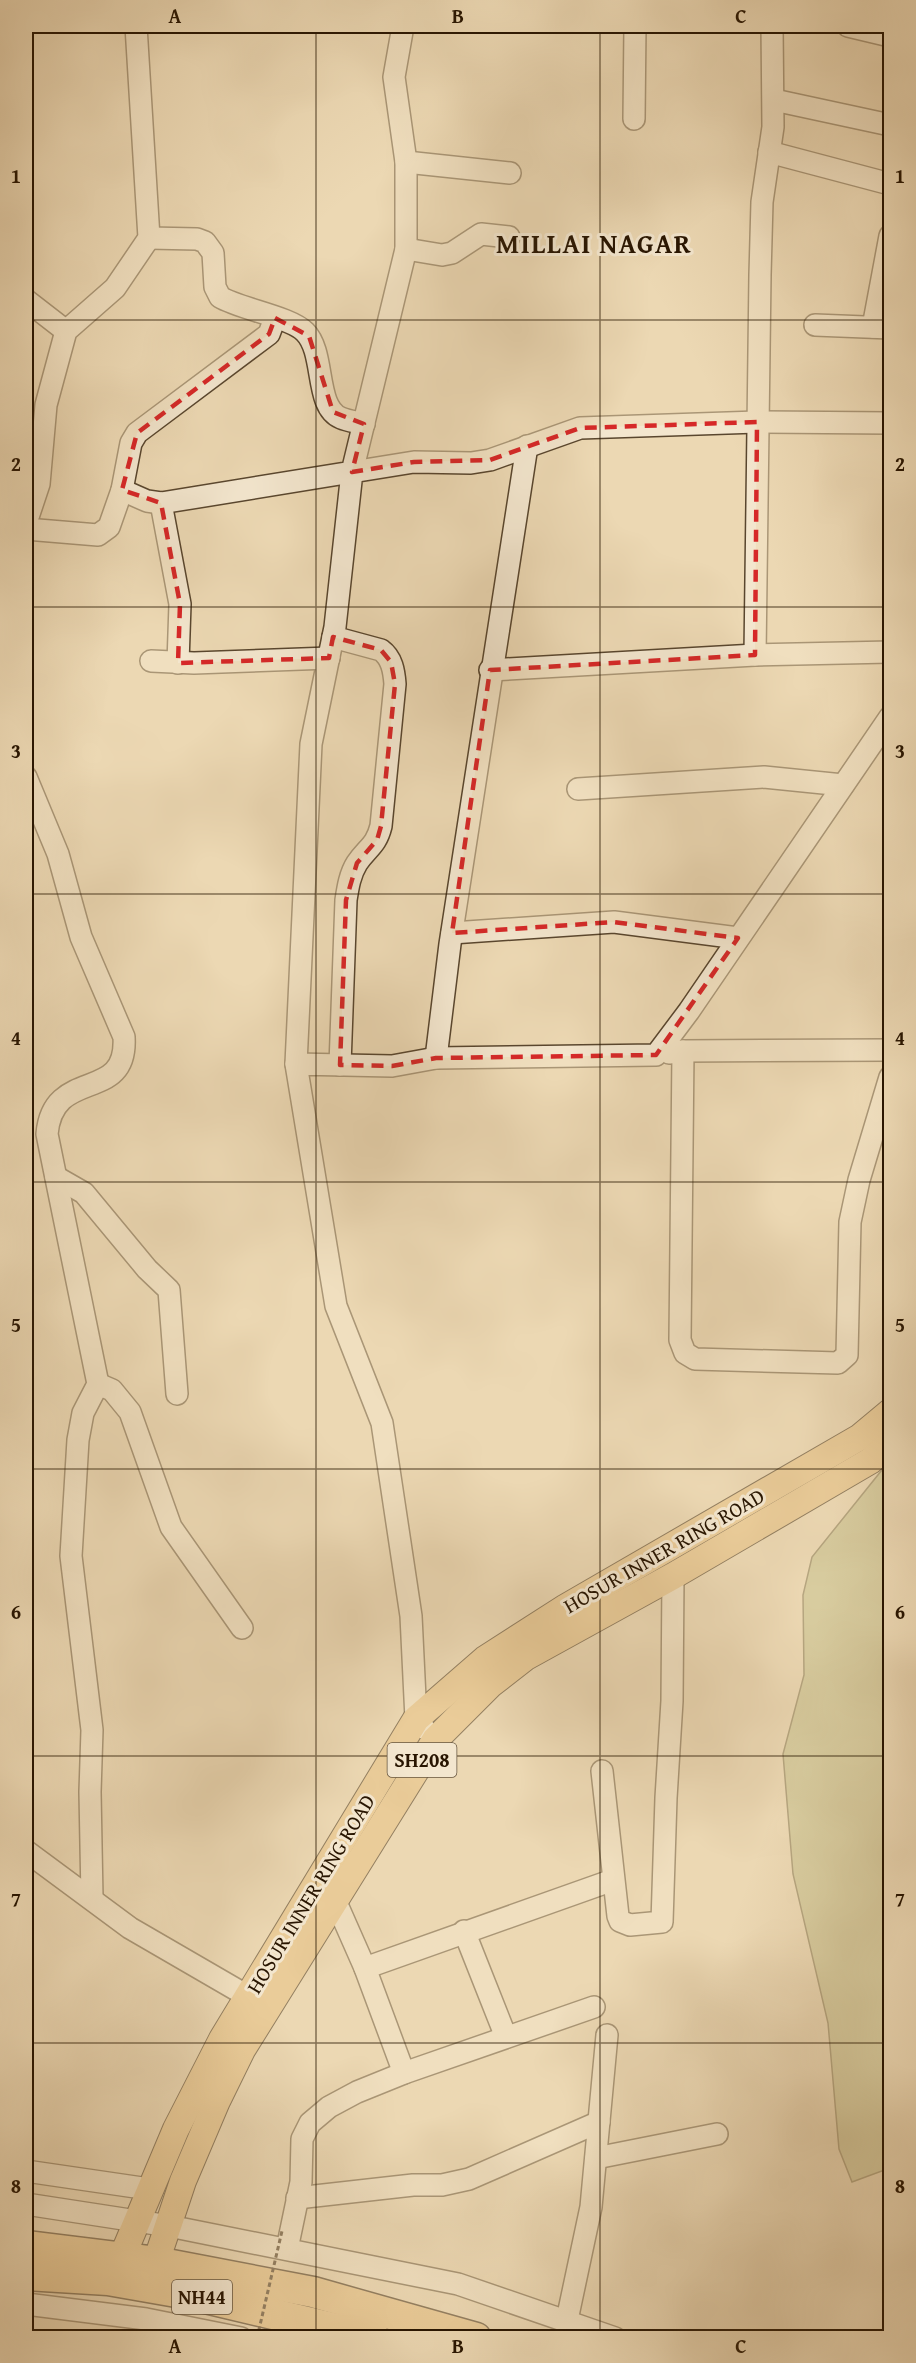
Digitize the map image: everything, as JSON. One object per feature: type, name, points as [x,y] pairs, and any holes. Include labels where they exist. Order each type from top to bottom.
[{"type":"highway","name":"NH44","points":[[26,2246],[156,2262],[313,2292],[476,2337]]},
{"type":"highway","name":"NH44","points":[[26,2275],[108,2280],[188,2294],[375,2337]]},
{"type":"main road","name":"HOSUR INNER RING ROAD","points":[[122,2257],[149,2189],[222,2039],[416,1719],[494,1653],[566,1607],[860,1437],[891,1412]]},
{"type":"main road","name":"HOSUR INNER RING ROAD","points":[[156,2262],[183,2181],[242,2050],[435,1740],[490,1685],[525,1657],[674,1576],[870,1461],[891,1444]]},
{"type":"street","points":[[26,523],[39,484],[46,405],[66,331],[115,288],[149,238],[136,26]]},
{"type":"street","points":[[403,26],[394,77],[406,162],[406,249],[352,472],[333,636],[311,744],[296,1064],[336,1306],[382,1423],[411,1616],[416,1719],[435,1740]]},
{"type":"street","points":[[634,119],[635,26]]},
{"type":"street","points":[[755,655],[762,202],[773,127],[772,26]]},
{"type":"street","points":[[848,26],[891,36]]},
{"type":"street","points":[[774,100],[891,124]]},
{"type":"street","points":[[769,152],[891,184]]},
{"type":"street","points":[[406,162],[510,173]]},
{"type":"street","points":[[406,249],[442,255],[452,253],[481,234],[509,237]]},
{"type":"street","points":[[815,325],[882,327],[891,236]]},
{"type":"street","points":[[149,238],[197,239],[205,242],[213,253],[215,287],[220,297],[303,329],[309,336],[318,359],[326,403],[340,418],[364,424]]},
{"type":"street","points":[[26,300],[66,331]]},
{"type":"street","points":[[26,529],[98,535],[109,527],[122,490],[131,443],[137,433],[269,334],[275,318]]},
{"type":"street","points":[[122,490],[147,501],[161,503],[414,462],[480,461],[580,428],[757,422],[891,423]]},
{"type":"street","points":[[436,1058],[490,670],[526,446]]},
{"type":"street","points":[[161,503],[180,604],[178,663]]},
{"type":"street","points":[[333,636],[381,650],[387,655],[394,672],[395,684],[381,826],[377,840],[357,863],[350,878],[346,900],[340,1065]]},
{"type":"street","points":[[490,670],[755,655],[891,652]]},
{"type":"street","points":[[151,661],[178,663],[329,658]]},
{"type":"street","points":[[656,1055],[689,1011],[891,717]]},
{"type":"street","points":[[26,777],[58,854],[81,937],[124,1037],[125,1053],[113,1075],[63,1098],[48,1119],[47,1134],[98,1384],[84,1413],[78,1440],[71,1556],[92,1730],[90,1792],[92,1898]]},
{"type":"street","points":[[578,789],[764,777],[843,785]]},
{"type":"street","points":[[452,933],[614,922],[738,938]]},
{"type":"street","points":[[296,1064],[392,1066],[436,1058],[656,1055],[683,1051],[891,1050]]},
{"type":"street","points":[[683,1051],[680,1340],[685,1353],[695,1359],[838,1363],[848,1355],[849,1222],[859,1180],[891,1077]]},
{"type":"street","points":[[56,1177],[84,1194],[147,1269],[169,1290],[177,1395]]},
{"type":"street","points":[[98,1384],[112,1390],[130,1412],[171,1527],[242,1628]]},
{"type":"street","points":[[602,1771],[613,1880],[620,1921],[630,1925],[662,1922],[672,1701],[674,1576]]},
{"type":"street","points":[[26,1851],[130,1928],[249,1997]]},
{"type":"street","points":[[365,1968],[613,1880]]},
{"type":"street","points":[[335,1900],[365,1968],[404,2073]]},
{"type":"street","points":[[464,1931],[506,2037]]},
{"type":"street","points":[[284,2240],[301,2182],[302,2139],[310,2123],[328,2107],[357,2092],[404,2073],[594,2007]]},
{"type":"street","points":[[567,2320],[591,2207],[607,2035]]},
{"type":"street","points":[[297,2198],[413,2185],[442,2186],[469,2179],[599,2122]]},
{"type":"street","points":[[596,2158],[717,2134]]},
{"type":"street","points":[[26,2171],[149,2189]]},
{"type":"street","points":[[26,2204],[169,2226],[284,2240],[458,2284],[615,2337]]},
{"type":"street","points":[[26,2304],[147,2328],[241,2337]]},
{"type":"path","points":[[257,2337],[284,2240]]},
{"type":"highlighted area","points":[[275,318],[309,336],[333,412],[364,424],[352,472],[414,462],[490,460],[580,428],[757,422],[755,655],[490,670],[452,933],[614,922],[738,938],[656,1055],[436,1058],[392,1066],[340,1065],[346,900],[357,863],[377,840],[381,826],[395,684],[391,662],[381,650],[333,637],[329,658],[178,663],[180,604],[161,503],[122,490],[137,433],[269,334]]},
{"type":"shaded area","points":[[890,1460],[890,2168],[852,2182],[839,2149],[828,2023],[793,1874],[783,1754],[804,1675],[803,1595],[812,1557]]},
{"type":"district","name":"MILLAI NAGAR","points":[[594,244]]}]
